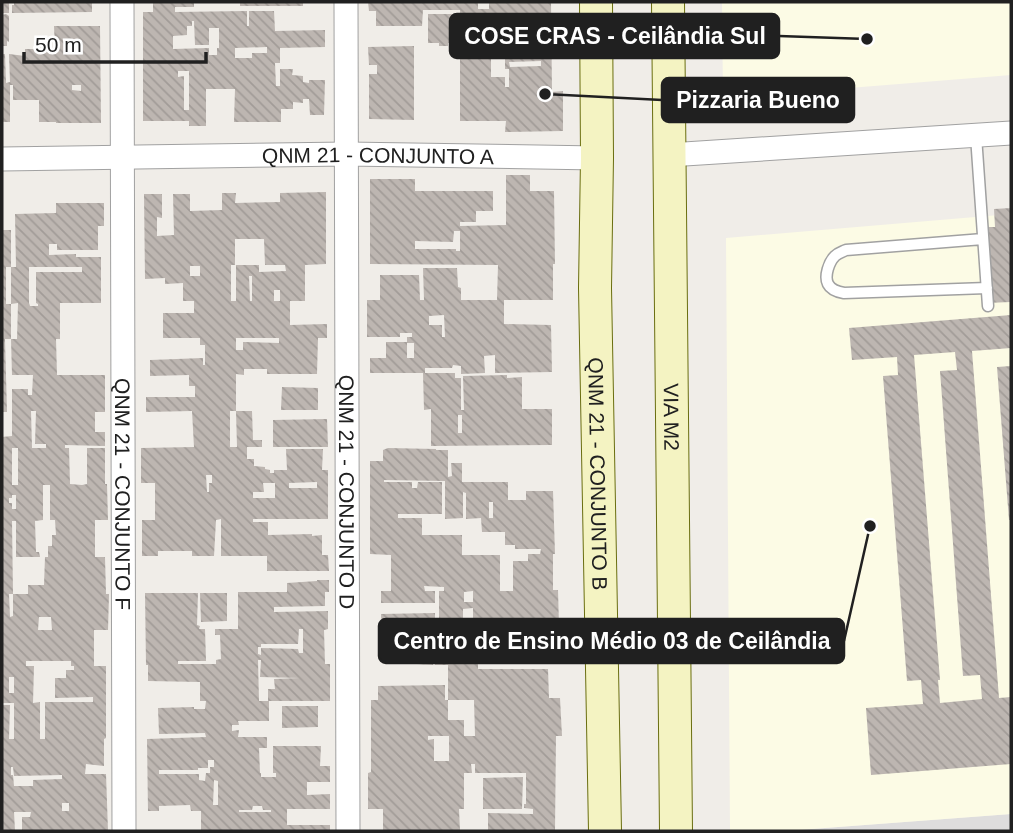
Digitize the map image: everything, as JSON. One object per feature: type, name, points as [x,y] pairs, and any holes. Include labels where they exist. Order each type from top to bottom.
[{"type":"main road","points":[[596,2],[597,158]]},
{"type":"main road","name":"VIA M2","points":[[668,2],[676,831]]},
{"type":"main road","name":"QNM 21 - CONJUNTO B","points":[[597,158],[595,288],[605,831]]},
{"type":"street","name":"QNM 21 - CONJUNTO F","points":[[122,2],[124,831]]},
{"type":"street","name":"QNM 21 - CONJUNTO D","points":[[346,2],[348,831]]},
{"type":"street","points":[[669,155],[1011,133]]},
{"type":"street","name":"QNM 21 - CONJUNTO A","points":[[2,159],[347,154],[597,158]]},
{"type":"lane","points":[[976,136],[988,306]]},
{"type":"lane","points":[[983,239],[846,250],[836,254],[830,262],[827,274],[828,285],[844,293],[987,288]]},
{"type":"shaded area","points":[[722,2],[1011,2],[1011,75],[723,98]]},
{"type":"shaded area","points":[[1011,214],[1011,814],[785,831],[730,831],[726,238]]},
{"type":"shaded area","points":[[1011,814],[1011,831],[785,831]]},
{"type":"building","points":[[2,2],[9,2],[9,13],[2,13]]},
{"type":"building","points":[[14,2],[92,2],[92,12],[12,13]]},
{"type":"building","points":[[153,2],[194,2],[194,7],[175,7],[175,12],[247,11],[249,26],[249,11],[274,11],[275,31],[325,30],[325,47],[280,48],[280,63],[275,63],[276,86],[280,86],[280,69],[293,69],[292,75],[303,76],[303,82],[325,80],[324,115],[310,115],[309,99],[303,99],[303,103],[293,102],[293,109],[281,109],[281,122],[234,122],[235,89],[206,89],[206,126],[189,126],[189,121],[143,121],[143,12],[153,12]],"holes":[[[192,21],[195,45],[209,45],[209,28],[219,28],[217,55],[209,55],[209,48],[173,49],[173,36],[187,35],[187,26],[192,26]],[[267,47],[267,53],[252,53],[252,58],[235,58],[235,48]],[[178,71],[189,71],[189,110],[184,110],[184,76],[178,77]]]},
{"type":"building","points":[[240,2],[303,2],[303,6],[240,6]]},
{"type":"building","points":[[368,2],[478,2],[478,9],[489,9],[489,2],[551,2],[552,92],[563,91],[563,131],[505,132],[506,121],[460,121],[460,43],[439,46],[439,43],[428,43],[428,14],[455,14],[455,28],[460,28],[460,10],[423,10],[422,26],[376,26],[376,11],[369,11]],"holes":[[[486,18],[495,18],[495,43],[540,44],[487,45]],[[491,55],[505,55],[505,69],[509,69],[509,87],[505,87],[505,77],[491,77]],[[541,61],[541,66],[510,67],[509,62]]]},
{"type":"building","points":[[2,15],[9,16],[9,42],[7,41],[7,46],[2,46]]},
{"type":"building","points":[[54,26],[100,26],[101,123],[39,122],[39,100],[13,100],[13,85],[10,85],[10,122],[2,122],[2,54],[5,54],[6,83],[10,82],[9,54],[25,56],[25,49],[55,49]],"holes":[[[72,85],[81,85],[81,91],[72,90]]]},
{"type":"building","points":[[414,46],[414,120],[369,119],[369,74],[377,74],[377,65],[369,65],[368,47]]},
{"type":"building","points":[[506,175],[530,175],[530,191],[554,191],[553,300],[504,300],[504,324],[551,325],[552,372],[495,373],[495,355],[484,356],[485,373],[461,374],[461,366],[453,365],[452,368],[425,368],[425,373],[455,373],[455,378],[461,378],[461,410],[464,410],[463,376],[522,377],[522,409],[552,409],[552,445],[431,446],[431,409],[424,410],[423,373],[370,373],[370,358],[386,358],[386,342],[407,342],[407,337],[412,337],[412,333],[400,333],[400,337],[367,337],[367,300],[380,300],[380,275],[419,275],[420,300],[424,300],[423,268],[457,268],[461,300],[497,300],[498,265],[370,264],[370,179],[415,179],[415,191],[493,191],[493,211],[476,211],[476,222],[460,222],[460,226],[506,225]],"holes":[[[454,231],[460,231],[460,251],[415,249],[415,241],[453,242]],[[444,315],[445,337],[442,337],[442,325],[429,325],[429,316]],[[407,343],[414,343],[414,358],[407,358]],[[458,415],[462,415],[462,433],[458,433]]]},
{"type":"building","points":[[326,192],[326,264],[305,265],[305,301],[290,301],[290,325],[327,324],[327,338],[318,338],[317,374],[267,374],[267,369],[244,369],[244,375],[236,374],[236,411],[252,411],[253,440],[262,440],[262,447],[247,447],[247,459],[254,459],[254,466],[265,467],[270,473],[274,473],[274,470],[287,470],[286,449],[323,449],[322,470],[328,470],[328,519],[253,519],[253,522],[268,522],[268,535],[322,535],[322,555],[328,555],[329,571],[267,571],[267,556],[221,556],[221,519],[216,520],[214,556],[192,556],[192,551],[158,551],[158,556],[142,556],[142,520],[155,520],[155,483],[141,483],[141,448],[194,447],[192,411],[146,412],[146,397],[195,397],[195,386],[189,386],[189,375],[150,376],[150,360],[203,358],[205,365],[205,345],[200,345],[200,338],[163,338],[163,313],[194,313],[194,301],[183,301],[183,283],[165,284],[165,278],[145,279],[144,194],[162,194],[162,218],[157,217],[157,236],[174,235],[173,194],[190,194],[190,211],[222,210],[222,193],[236,193],[235,203],[280,202],[280,193]],"holes":[[[235,239],[264,239],[265,265],[285,265],[286,271],[259,272],[259,265],[236,265],[236,301],[231,301],[231,265],[235,265]],[[190,266],[200,266],[200,276],[190,276]],[[249,276],[252,276],[250,301]],[[274,290],[280,290],[280,301],[274,301]],[[236,338],[279,338],[279,343],[243,342],[243,350],[236,350]],[[230,411],[236,411],[237,447],[230,447]],[[206,475],[212,475],[207,492]],[[317,482],[317,488],[289,488],[289,483]],[[263,483],[275,483],[275,498],[253,498],[253,492],[264,492]]]},
{"type":"building","points":[[56,203],[104,203],[104,226],[98,226],[98,250],[57,250],[57,244],[49,244],[49,255],[101,257],[101,303],[60,303],[60,339],[56,339],[57,375],[105,375],[105,412],[95,412],[95,432],[105,432],[105,446],[65,445],[65,448],[69,448],[70,484],[82,485],[87,484],[87,448],[105,448],[108,520],[95,520],[95,557],[105,557],[106,594],[109,594],[108,630],[94,630],[94,666],[106,666],[106,738],[104,766],[86,764],[85,774],[106,774],[108,831],[22,831],[22,817],[30,817],[31,812],[14,812],[15,831],[2,831],[2,705],[10,705],[9,739],[14,739],[14,703],[2,703],[2,437],[12,436],[12,389],[28,389],[28,395],[32,395],[33,375],[12,375],[11,339],[17,339],[18,303],[11,304],[11,267],[16,267],[15,214],[56,213]],"holes":[[[29,267],[82,267],[82,272],[36,272],[38,306],[30,306],[29,303]],[[31,411],[36,411],[35,444],[46,444],[46,448],[32,448]],[[12,448],[18,448],[18,485],[12,485]],[[43,485],[50,485],[50,520],[55,520],[56,535],[52,535],[52,546],[48,546],[48,557],[45,557],[44,585],[28,585],[28,594],[13,594],[12,521],[16,521],[16,557],[40,557],[39,552],[36,552],[35,521],[43,520]],[[16,495],[16,509],[12,509],[9,498]],[[9,594],[13,594],[13,616],[10,617]],[[39,617],[51,617],[52,630],[38,630]],[[26,661],[71,661],[74,670],[66,670],[66,678],[55,678],[55,698],[93,697],[93,702],[45,702],[45,739],[40,739],[40,702],[33,703],[34,666],[26,666]],[[9,677],[14,677],[14,693],[9,693]],[[11,767],[14,776],[62,775],[62,779],[33,780],[33,786],[14,786]],[[62,803],[69,803],[69,811],[62,811]]]},
{"type":"building","points":[[1011,208],[1011,302],[986,303],[986,227],[995,227],[994,209]]},
{"type":"building","points":[[2,230],[11,230],[11,267],[6,267],[6,304],[11,304],[11,339],[5,339],[7,412],[2,412]]},
{"type":"building","points":[[1011,315],[1011,348],[972,351],[999,698],[1011,697],[1011,764],[871,775],[866,708],[923,704],[921,680],[907,681],[883,376],[898,375],[897,357],[852,360],[849,328]],"holes":[[[955,352],[957,370],[940,371],[963,676],[980,675],[982,699],[940,703],[914,355]]]},
{"type":"building","points":[[1011,366],[1011,520],[1009,520],[997,367]]},
{"type":"building","points":[[282,387],[318,388],[318,410],[281,410]]},
{"type":"building","points":[[327,419],[328,447],[273,447],[273,420]]},
{"type":"building","points":[[383,450],[448,450],[448,477],[452,476],[451,463],[462,463],[462,482],[508,482],[508,500],[526,500],[526,491],[553,491],[553,590],[558,590],[559,626],[554,626],[554,663],[478,664],[478,669],[548,669],[549,698],[560,698],[562,736],[556,736],[555,831],[488,831],[488,813],[533,814],[533,809],[524,808],[526,773],[475,773],[475,764],[471,764],[472,773],[464,773],[464,809],[459,809],[460,831],[383,831],[383,809],[368,809],[371,700],[378,700],[378,686],[445,685],[445,700],[448,700],[448,665],[435,665],[435,634],[433,665],[417,664],[417,658],[383,659],[381,614],[435,613],[435,628],[439,628],[439,591],[444,591],[444,587],[424,586],[425,591],[435,591],[435,603],[381,603],[381,591],[391,591],[391,555],[370,554],[370,461],[383,461]],"holes":[[[384,480],[445,481],[445,519],[463,518],[463,492],[466,493],[466,519],[481,518],[482,532],[505,532],[505,545],[515,545],[515,549],[541,549],[540,554],[528,554],[528,561],[513,561],[513,591],[500,591],[500,555],[462,555],[462,535],[422,535],[422,518],[398,518],[398,514],[442,514],[442,482],[418,482],[417,488],[412,488],[412,482]],[[489,502],[493,502],[493,518],[489,518]],[[473,591],[473,602],[464,602],[464,592]],[[473,608],[473,627],[463,627],[463,609]],[[506,618],[513,618],[513,627],[506,627]],[[478,638],[496,638],[497,646],[478,648]],[[448,700],[474,700],[475,736],[464,736],[464,720],[448,720]],[[428,736],[449,736],[449,761],[434,761],[434,739],[428,740]]]},
{"type":"building","points":[[329,580],[329,592],[325,592],[325,606],[274,607],[274,612],[328,611],[328,629],[324,630],[325,664],[330,664],[330,701],[269,701],[269,721],[238,721],[239,725],[232,725],[232,731],[239,730],[238,737],[267,737],[267,748],[259,748],[261,777],[276,777],[276,773],[273,773],[273,746],[321,746],[320,766],[330,766],[330,782],[307,782],[307,795],[330,794],[330,809],[287,809],[287,825],[330,825],[330,831],[201,831],[201,811],[191,811],[190,805],[159,806],[159,811],[148,811],[147,739],[206,737],[205,733],[159,734],[158,708],[205,709],[206,701],[200,701],[200,682],[148,681],[145,593],[198,593],[197,625],[200,626],[199,629],[205,629],[206,661],[178,661],[178,664],[216,664],[216,660],[221,659],[220,635],[215,635],[215,629],[238,629],[238,592],[287,592],[287,583]],"holes":[[[299,629],[303,629],[303,653],[299,653],[298,649],[261,648],[261,655],[258,654],[261,644],[298,644]],[[258,660],[261,660],[260,677],[300,678],[274,679],[275,689],[268,689],[268,701],[259,701]],[[208,760],[214,760],[214,767],[210,767],[210,773],[206,773],[205,781],[199,780],[199,774],[159,774],[159,770],[208,768]],[[214,780],[218,781],[218,805],[213,805]],[[253,806],[262,806],[263,810],[271,812],[239,810],[252,810]]]},
{"type":"building","points":[[200,593],[227,593],[227,621],[201,622]]},
{"type":"building","points":[[282,706],[318,706],[318,727],[282,728]]},
{"type":"building","points":[[523,777],[522,809],[483,809],[483,778]]},
{"type":"place","name":"COSE CRAS - Ceilândia Sul","points":[[867,39]]},
{"type":"place","name":"Pizzaria Bueno","points":[[545,94]]},
{"type":"place","name":"Centro de Ensino Médio 03 de Ceilândia","points":[[870,526]]}]
